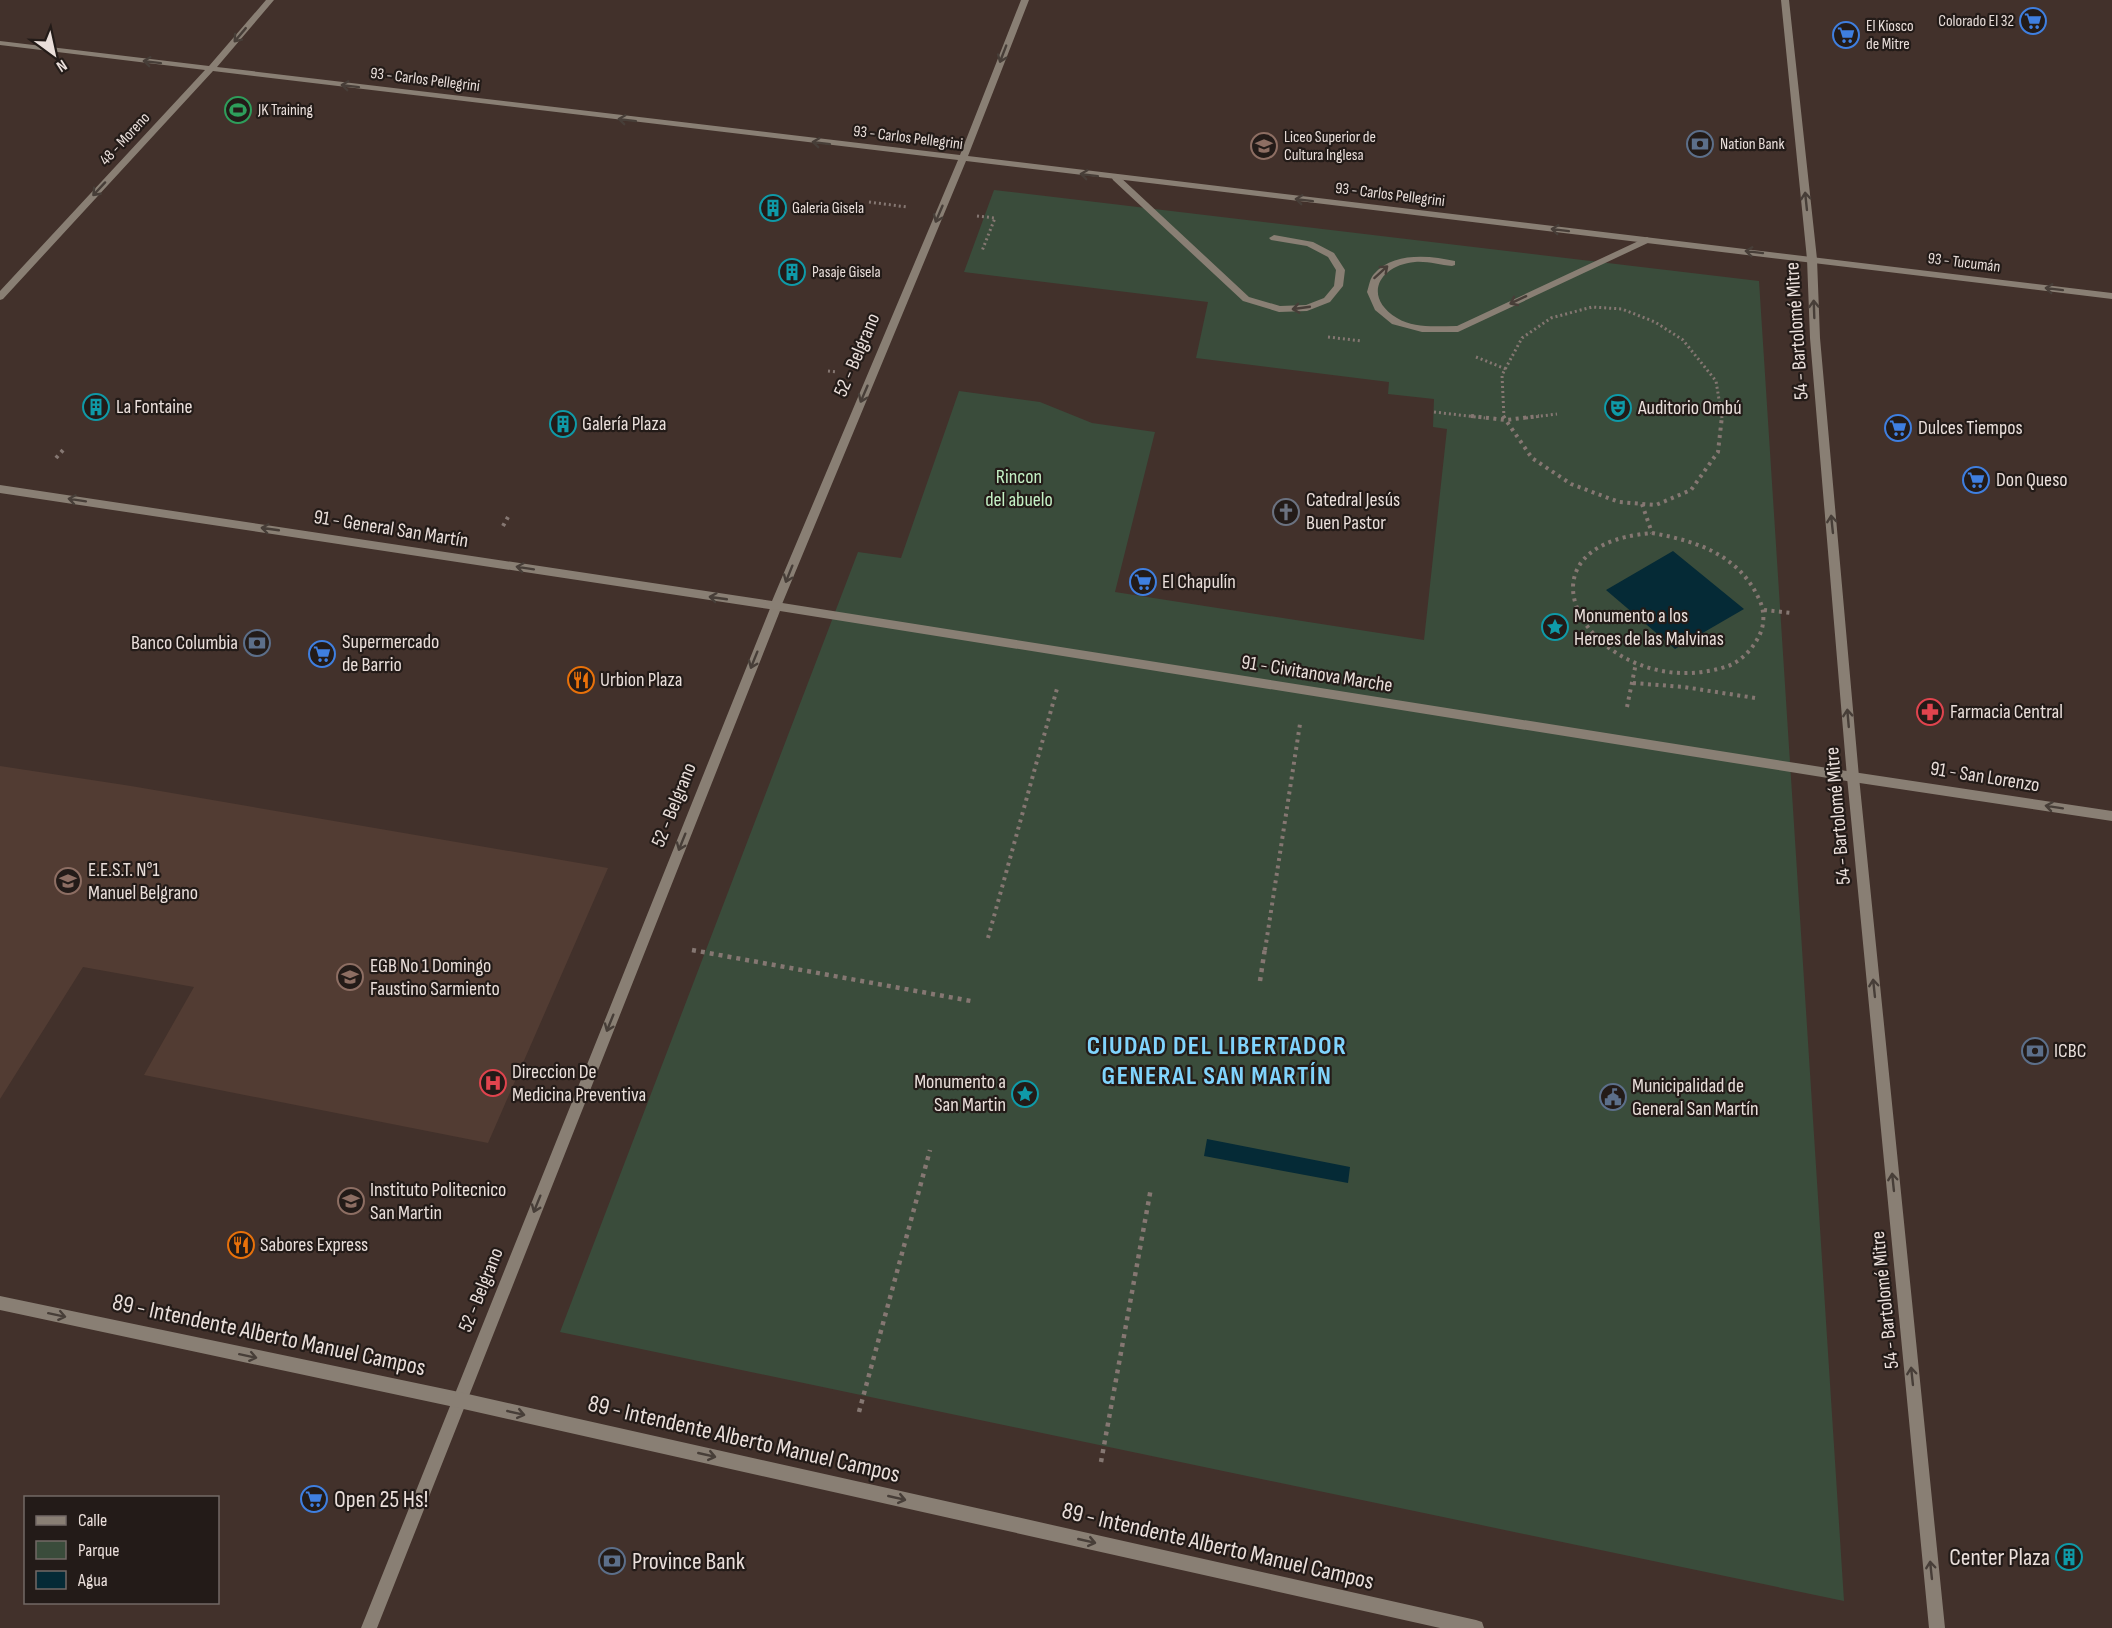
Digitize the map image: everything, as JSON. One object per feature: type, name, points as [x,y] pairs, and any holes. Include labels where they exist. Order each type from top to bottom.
[{"type":"street","name":"48 - Moreno","points":[[0,297],[210,70],[270,0]]},
{"type":"street","name":"52 - Belgrano","points":[[369,1628],[776,606],[962,160],[1024,0]]},
{"type":"street","name":"54 - Bartolomé Mitre","points":[[1785,0],[1812,259],[1815,338],[1853,777],[1937,1628]]},
{"type":"street","name":"93 - Carlos Pellegrini","points":[[0,43],[962,160],[1812,259]]},
{"type":"street","points":[[1116,178],[1246,299],[1262,306],[1281,310],[1300,310],[1318,305],[1332,297],[1341,286],[1342,274],[1338,262],[1326,251],[1311,244],[1292,239],[1274,238]]},
{"type":"street","points":[[1452,263],[1416,258],[1399,261],[1384,268],[1374,278],[1372,284],[1374,303],[1384,315],[1399,324],[1419,330],[1439,332],[1458,329],[1647,240]]},
{"type":"street","name":"93 - Tucumán","points":[[1812,259],[2112,296]]},
{"type":"street","name":"91 - General San Martín","points":[[0,489],[776,606]]},
{"type":"street","name":"91 - Civitanova Marche","points":[[776,606],[1853,777]]},
{"type":"street","name":"91 - San Lorenzo","points":[[1853,777],[2112,816]]},
{"type":"street","name":"89 - Intendente Alberto Manuel Campos","points":[[0,1303],[459,1400],[1476,1628]]},
{"type":"path","points":[[868,202],[911,207]]},
{"type":"path","points":[[975,216],[995,218],[982,251]]},
{"type":"path","points":[[1592,307],[1622,309],[1655,322],[1683,340],[1716,381],[1723,422],[1718,452],[1691,490],[1656,505],[1642,504],[1619,502],[1571,484],[1532,458],[1503,416],[1502,375],[1522,338],[1551,318],[1592,307]]},
{"type":"path","points":[[1434,412],[1506,420],[1557,414]]},
{"type":"path","points":[[56,458],[64,448]]},
{"type":"path","points":[[1642,504],[1652,533]]},
{"type":"path","points":[[503,526],[508,517]]},
{"type":"path","points":[[1652,533],[1683,538],[1713,549],[1737,566],[1755,587],[1764,610],[1762,632],[1750,652],[1729,666],[1701,672],[1669,672],[1636,663],[1609,648],[1587,628],[1574,605],[1572,582],[1581,561],[1599,546],[1623,536],[1652,533]]},
{"type":"path","points":[[1764,610],[1792,613]]},
{"type":"path","points":[[988,938],[1066,653]]},
{"type":"path","points":[[1619,740],[1636,663]]},
{"type":"path","points":[[1633,683],[1684,687],[1755,698]]},
{"type":"path","points":[[1260,981],[1306,690]]},
{"type":"path","points":[[692,950],[971,1001]]},
{"type":"path","points":[[859,1412],[930,1150]]},
{"type":"path","points":[[1101,1462],[1151,1188]]},
{"type":"shaded area","name":"EGB No 1 Domingo Faustino Sarmiento","points":[[0,766],[131,786],[608,868],[488,1143],[144,1075],[194,987],[83,967],[0,1099]]},
{"type":"green space","name":"Rincon del abuelo","points":[[994,190],[1759,281],[1844,1601],[560,1332],[858,552],[901,558],[959,391],[1040,402],[1092,423],[1155,432],[1115,592],[1424,640],[1447,429],[1433,427],[1434,399],[1388,394],[1389,382],[1196,358],[1208,302],[964,272]]},
{"type":"water","points":[[1673,551],[1744,609],[1675,649],[1606,590]]},
{"type":"water","points":[[1207,1139],[1350,1167],[1348,1183],[1204,1156]]},
{"type":"place","name":"Colorado El 32","points":[[2033,21]]},
{"type":"place","name":"El Kiosco de Mitre","points":[[1846,35]]},
{"type":"place","name":"JK Training","points":[[238,110]]},
{"type":"place","name":"Nation Bank","points":[[1700,144]]},
{"type":"place","name":"Liceo Superior de Cultura Inglesa","points":[[1264,146]]},
{"type":"place","name":"Galeria Gisela","points":[[773,208]]},
{"type":"place","name":"Pasaje Gisela","points":[[792,272]]},
{"type":"place","name":"La Fontaine","points":[[96,407]]},
{"type":"place","name":"Auditorio Ombú","points":[[1618,408]]},
{"type":"place","name":"Galería Plaza","points":[[563,424]]},
{"type":"place","name":"Dulces Tiempos","points":[[1898,428]]},
{"type":"place","name":"Don Queso","points":[[1976,480]]},
{"type":"place","name":"Catedral Jesús Buen Pastor","points":[[1286,512]]},
{"type":"place","name":"El Chapulín","points":[[1143,582]]},
{"type":"place","name":"Monumento a los Heroes de las Malvinas","points":[[1555,627]]},
{"type":"place","name":"Banco Columbia","points":[[257,643]]},
{"type":"place","name":"Supermercado de Barrio","points":[[322,654]]},
{"type":"place","name":"Urbion Plaza","points":[[581,680]]},
{"type":"place","name":"Farmacia Central","points":[[1930,712]]},
{"type":"place","name":"E.E.S.T. N°1 Manuel Belgrano","points":[[68,881]]},
{"type":"place","name":"EGB No 1 Domingo Faustino Sarmiento","points":[[350,977]]},
{"type":"place","name":"ICBC","points":[[2035,1051]]},
{"type":"place","name":"Direccion De Medicina Preventiva","points":[[493,1083]]},
{"type":"place","name":"Monumento a San Martin","points":[[1025,1094]]},
{"type":"place","name":"Municipalidad de General San Martín","points":[[1613,1097]]},
{"type":"place","name":"Instituto Politecnico San Martin","points":[[351,1201]]},
{"type":"place","name":"Sabores Express","points":[[241,1245]]},
{"type":"place","name":"Open 25 Hs!","points":[[314,1499]]},
{"type":"place","name":"Center Plaza","points":[[2069,1557]]},
{"type":"place","name":"Province Bank","points":[[612,1561]]},
{"type":"district","name":"CIUDAD DEL LIBERTADOR GENERAL SAN MARTÍN","points":[[1217,1061]]}]
